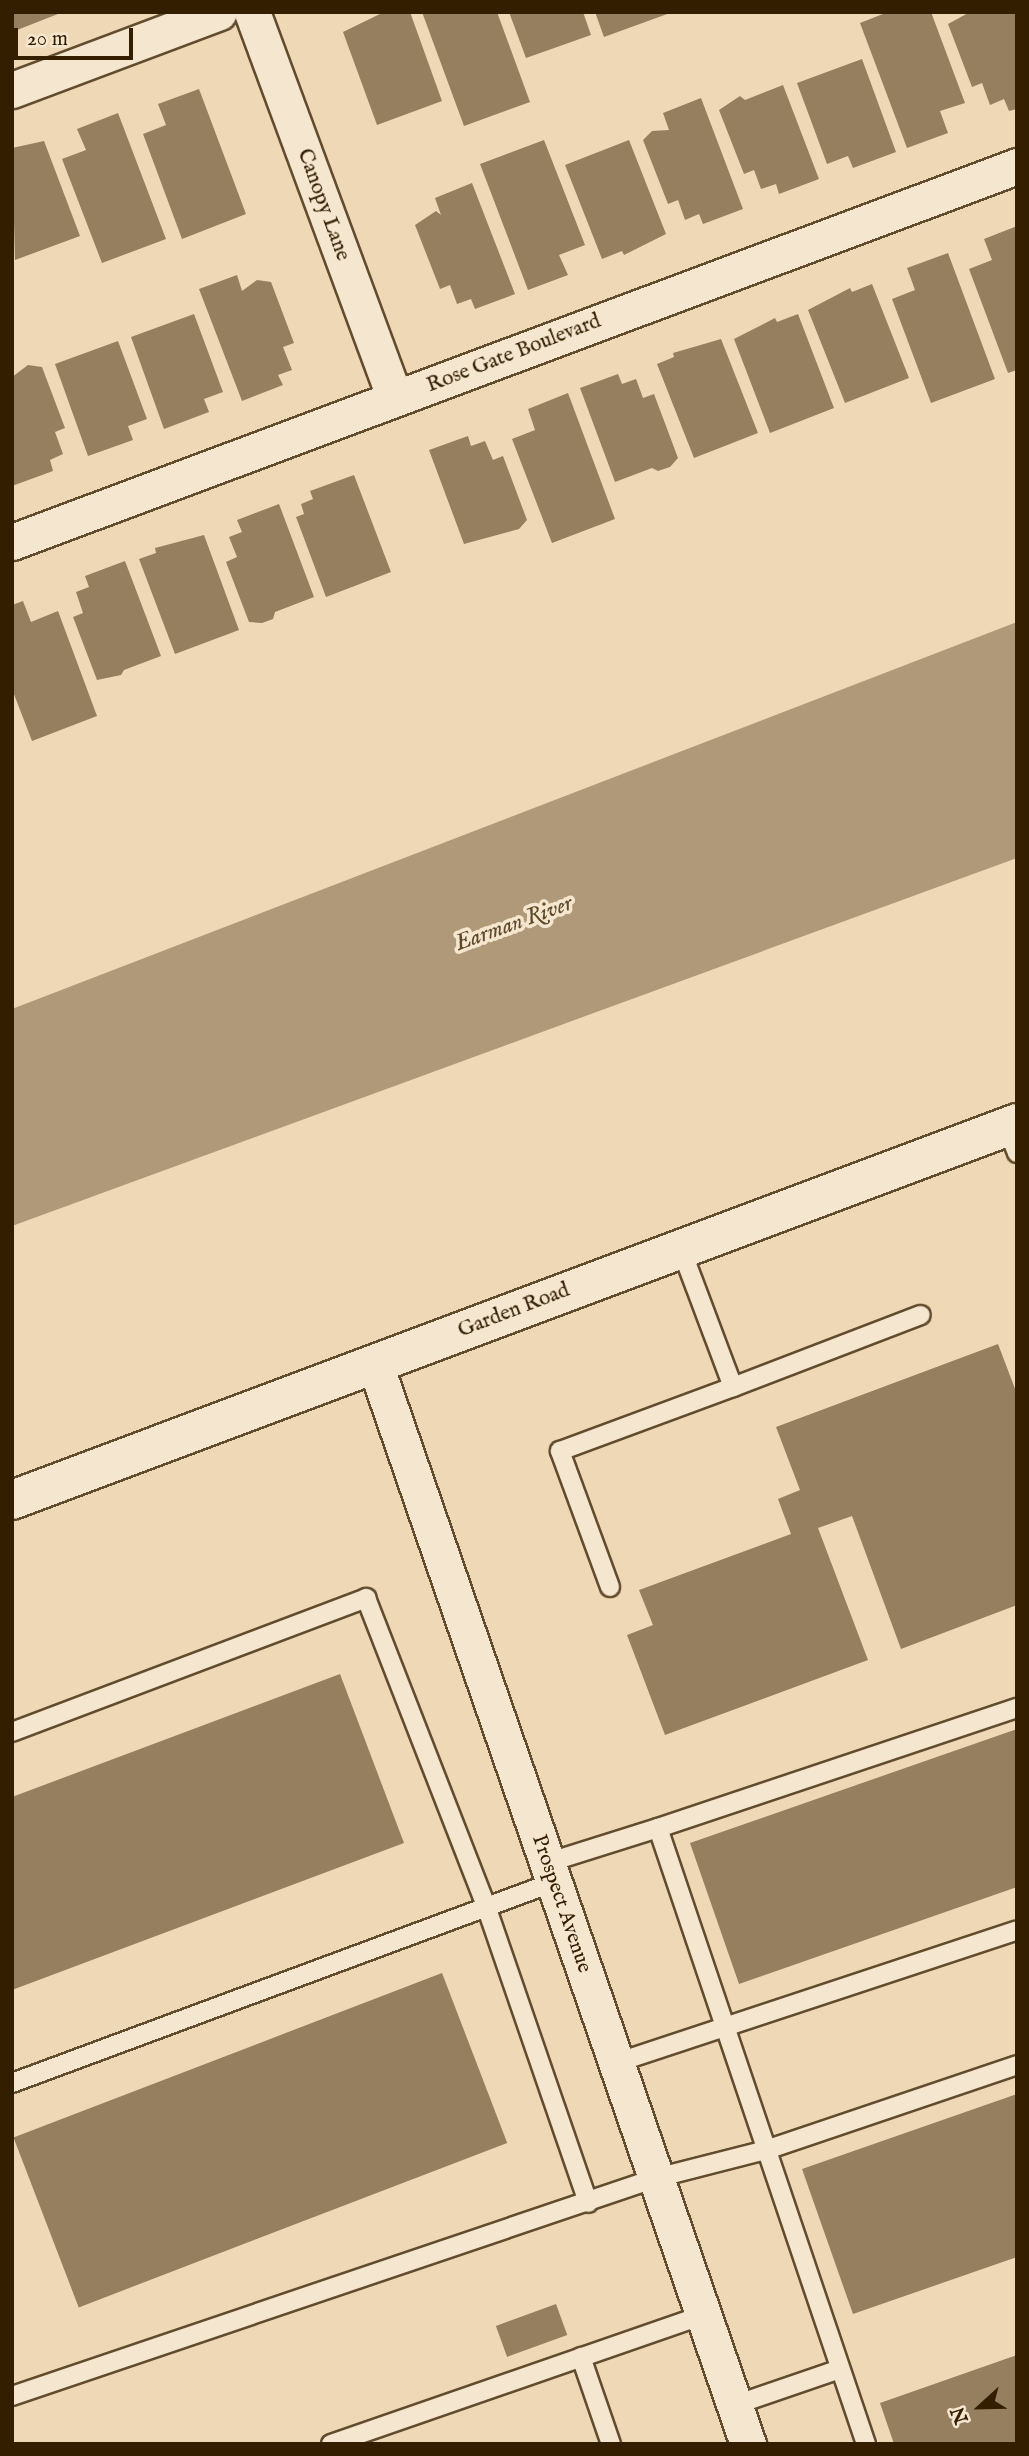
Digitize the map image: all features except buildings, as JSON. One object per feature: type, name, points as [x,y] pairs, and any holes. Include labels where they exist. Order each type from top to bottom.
[{"type":"street","points":[[12,90],[219,12]]},
{"type":"street","name":"Canopy Lane","points":[[252,12],[395,398]]},
{"type":"street","name":"Rose Gate Boulevard","points":[[12,542],[1017,166]]},
{"type":"street","name":"Garden Road","points":[[12,1500],[681,1249],[1014,1134]]},
{"type":"street","name":"Prospect Avenue","points":[[375,1364],[748,2444]]},
{"type":"lane","points":[[681,1249],[733,1387]]},
{"type":"lane","points":[[610,1587],[560,1451],[921,1315]]},
{"type":"lane","points":[[12,1732],[366,1598],[486,1906],[587,2203]]},
{"type":"lane","points":[[12,2083],[486,1906],[551,1872],[658,1828],[1017,1708]]},
{"type":"lane","points":[[658,1828],[866,2444]]},
{"type":"lane","points":[[616,2063],[1017,1930]]},
{"type":"lane","points":[[12,2396],[656,2178],[766,2150],[1017,2065]]},
{"type":"lane","points":[[331,2444],[703,2315]]},
{"type":"lane","points":[[582,2357],[611,2444]]},
{"type":"lane","points":[[734,2405],[840,2368]]},
{"type":"water","name":"Earman River","points":[[1017,622],[1017,858],[12,1226],[12,1009]]}]
